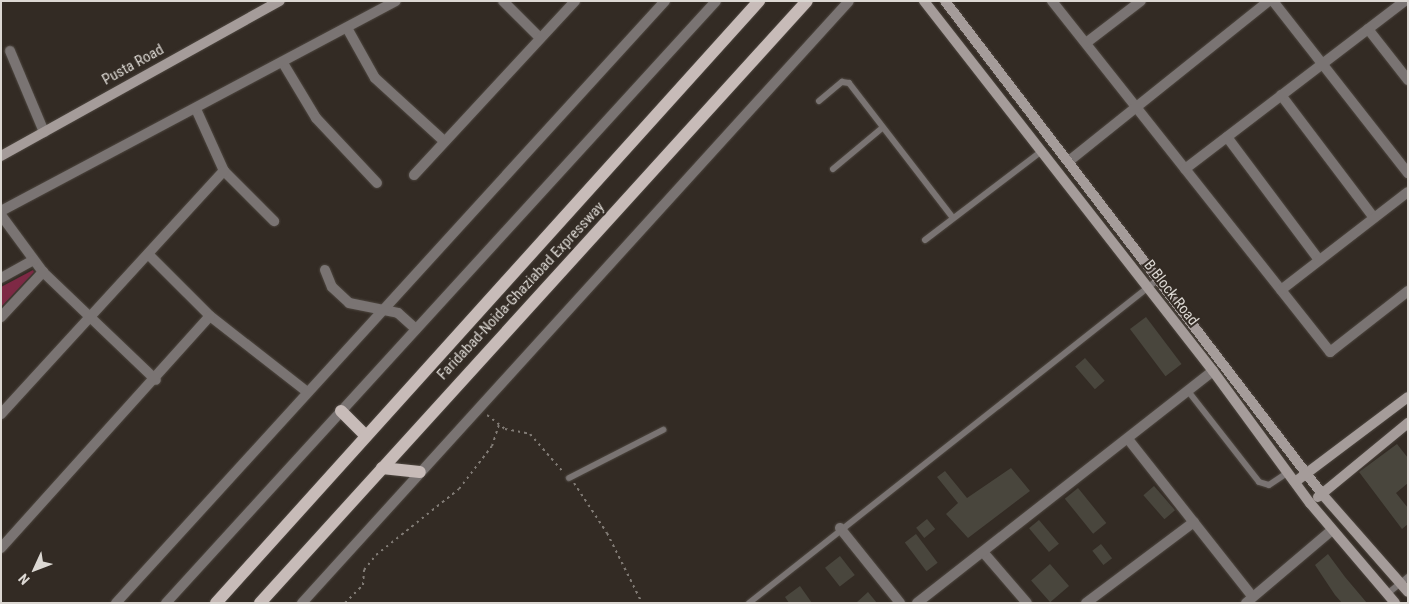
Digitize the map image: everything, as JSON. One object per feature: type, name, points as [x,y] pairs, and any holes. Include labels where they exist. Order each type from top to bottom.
[{"type":"main road","name":"Faridabad-Noida-Ghaziabad Expressway","points":[[216,603],[759,1]]},
{"type":"main road","name":"Faridabad-Noida-Ghaziabad Expressway","points":[[260,603],[807,1]]},
{"type":"main road","points":[[341,410],[366,436]]},
{"type":"main road","points":[[382,468],[420,472]]},
{"type":"street","name":"Pusta Road","points":[[1,156],[280,1]]},
{"type":"street","points":[[156,380],[43,272],[1,213],[396,1]]},
{"type":"street","points":[[503,1],[540,38]]},
{"type":"street","points":[[414,175],[575,1]]},
{"type":"street","points":[[116,603],[306,391],[383,312],[665,1]]},
{"type":"street","points":[[166,603],[716,1]]},
{"type":"street","points":[[302,603],[420,472],[480,410],[849,1]]},
{"type":"street","name":"B Block Road","points":[[924,1],[1213,371],[1310,504],[1395,603]]},
{"type":"street","name":"B Block Road","points":[[945,1],[1160,278],[1322,494],[1404,580],[1408,592]]},
{"type":"street","points":[[1052,1],[1330,352],[1408,290]]},
{"type":"street","points":[[1070,161],[1269,1]]},
{"type":"street","points":[[1273,1],[1408,173]]},
{"type":"street","points":[[1185,169],[1404,1]]},
{"type":"street","points":[[1086,43],[1134,3]]},
{"type":"street","points":[[347,28],[375,78],[444,142]]},
{"type":"street","points":[[1368,29],[1408,80]]},
{"type":"street","points":[[10,51],[44,132]]},
{"type":"street","points":[[283,63],[316,118],[377,183]]},
{"type":"street","points":[[1281,95],[1374,218]]},
{"type":"street","points":[[196,109],[224,171],[274,221]]},
{"type":"street","points":[[1227,137],[1320,260]]},
{"type":"street","points":[[1,414],[89,315],[149,254],[224,171]]},
{"type":"street","points":[[1281,290],[1408,192]]},
{"type":"street","points":[[149,254],[210,316],[306,391]]},
{"type":"street","points":[[1,278],[33,260]]},
{"type":"street","points":[[325,270],[332,287],[349,302],[383,312],[398,313],[416,329]]},
{"type":"street","points":[[1,317],[43,272]]},
{"type":"street","points":[[1,548],[156,380],[210,316]]},
{"type":"street","points":[[916,603],[1213,371]]},
{"type":"street","points":[[1295,482],[1408,397]]},
{"type":"street","points":[[1310,504],[1408,424]]},
{"type":"street","points":[[1128,439],[1194,522],[1250,600],[1332,530]]},
{"type":"street","points":[[1086,603],[1194,522]]},
{"type":"street","points":[[840,528],[900,603]]},
{"type":"street","points":[[983,552],[1027,603]]},
{"type":"lane","points":[[819,101],[846,82],[953,218]]},
{"type":"lane","points":[[833,169],[882,128]]},
{"type":"lane","points":[[924,240],[1042,151]]},
{"type":"lane","points":[[749,603],[840,528],[1160,278]]},
{"type":"lane","points":[[1188,391],[1259,482],[1269,485],[1288,472]]},
{"type":"lane","points":[[569,478],[663,430]]},
{"type":"lane","points":[[1388,594],[1404,580]]},
{"type":"path","points":[[480,410],[499,426],[530,434],[569,478],[607,533],[642,603]]},
{"type":"path","points":[[345,603],[364,585],[364,570],[376,555],[462,484],[492,446],[499,426]]},
{"type":"shaded area","points":[[33,270],[34,272],[1,307],[1,287]]},
{"type":"building","points":[[1146,317],[1182,364],[1166,376],[1130,329]]},
{"type":"building","points":[[1085,358],[1105,381],[1095,389],[1075,367]]},
{"type":"building","points":[[1397,444],[1408,458],[1408,483],[1396,493],[1408,508],[1408,524],[1402,529],[1359,472]]},
{"type":"building","points":[[1011,468],[1030,491],[968,538],[946,514],[958,503],[937,477],[945,471],[967,498]]},
{"type":"building","points":[[1154,486],[1175,510],[1164,519],[1143,495]]},
{"type":"building","points":[[1078,488],[1106,523],[1093,534],[1065,499]]},
{"type":"building","points":[[927,519],[935,529],[924,538],[916,528]]},
{"type":"building","points":[[1039,520],[1059,544],[1049,552],[1029,528]]},
{"type":"building","points":[[916,534],[938,563],[926,571],[905,542]]},
{"type":"building","points":[[1101,544],[1112,558],[1103,565],[1092,551]]},
{"type":"building","points":[[1328,554],[1367,603],[1342,603],[1335,595],[1315,565]]},
{"type":"building","points":[[840,556],[855,575],[840,587],[825,568]]},
{"type":"building","points":[[1050,564],[1069,586],[1050,602],[1031,580]]},
{"type":"building","points":[[800,586],[812,603],[789,603],[785,597]]},
{"type":"building","points":[[868,592],[877,603],[856,603]]}]
